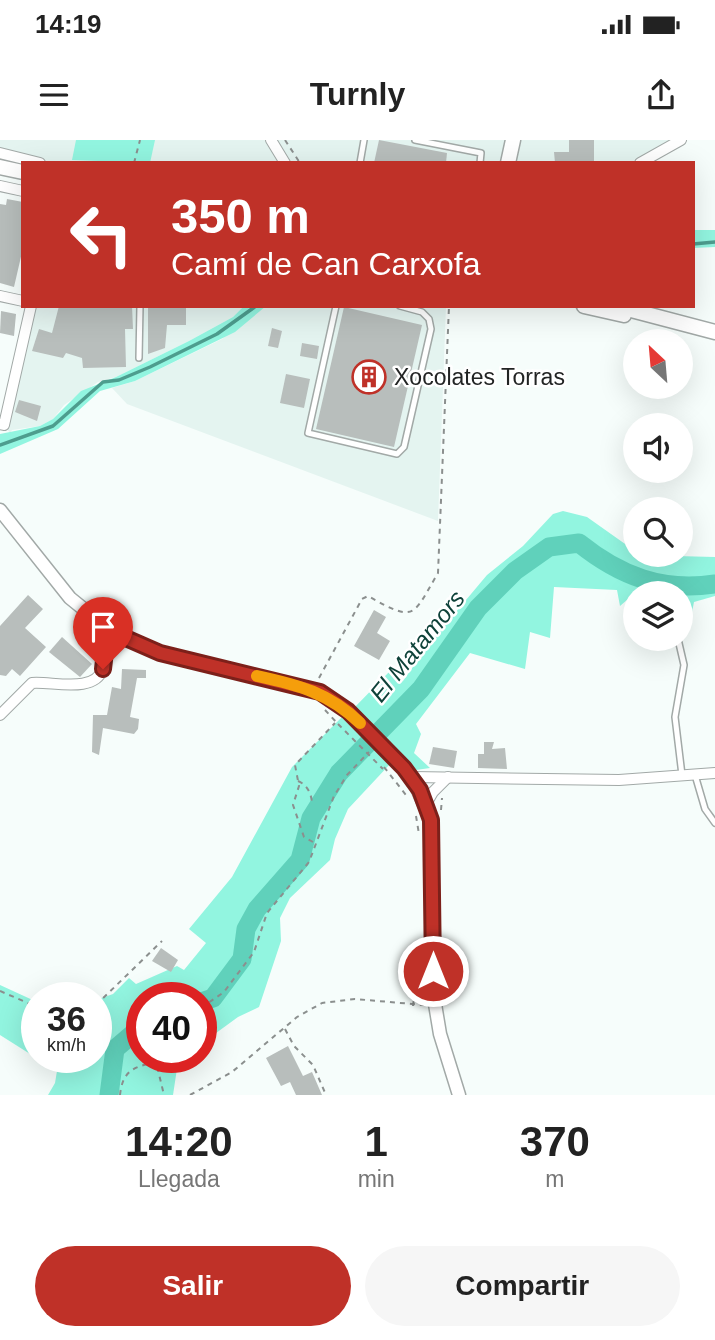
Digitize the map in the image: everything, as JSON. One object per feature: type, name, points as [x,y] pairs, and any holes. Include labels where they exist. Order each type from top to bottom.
[{"type":"main road","points":[[508,161],[512,140]]},
{"type":"main road","points":[[0,167],[21,172]]},
{"type":"main road","points":[[595,308],[715,332]]},
{"type":"main road","points":[[623,308],[667,321]]},
{"type":"street","points":[[271,140],[284,161]]},
{"type":"street","points":[[644,161],[681,140]]},
{"type":"street","points":[[0,153],[32,161]]},
{"type":"street","points":[[0,186],[21,191]]},
{"type":"street","points":[[0,296],[21,301]]},
{"type":"street","points":[[2,424],[31,308]]},
{"type":"street","points":[[0,510],[70,598],[112,632],[160,653],[320,692],[348,711],[408,773],[433,842],[435,1004],[440,1034],[459,1095]]},
{"type":"street","points":[[0,715],[32,683],[86,684],[97,677],[103,669],[106,643],[112,632]]},
{"type":"street","points":[[408,773],[448,777],[609,780],[715,773]]},
{"type":"street","points":[[423,810],[433,792],[448,777]]},
{"type":"lane","points":[[360,161],[365,140]]},
{"type":"lane","points":[[415,140],[481,153],[480,161]]},
{"type":"lane","points":[[139,358],[140,308]]},
{"type":"lane","points":[[336,308],[308,433],[397,454],[404,447],[430,328],[429,319],[422,312],[407,308]]},
{"type":"lane","points":[[681,651],[684,665],[675,717],[682,775]]},
{"type":"lane","points":[[695,775],[705,810],[715,823]]},
{"type":"path","points":[[135,161],[140,140]]},
{"type":"path","points":[[285,140],[299,161]]},
{"type":"path","points":[[320,692],[317,683],[362,599],[368,596],[399,613],[408,614],[416,608],[438,573],[449,308]]},
{"type":"path","points":[[314,843],[304,837],[293,806],[299,786],[295,765],[337,723],[409,799]]},
{"type":"path","points":[[217,997],[224,992],[254,952],[267,913],[309,862],[334,796],[370,751],[385,766],[383,769]]},
{"type":"path","points":[[298,780],[307,789],[312,805]]},
{"type":"path","points":[[419,836],[423,810],[441,810],[445,793]]},
{"type":"path","points":[[190,1095],[232,1072],[310,1009],[334,1000],[377,1000],[413,1006],[422,938]]},
{"type":"path","points":[[112,989],[162,941]]},
{"type":"path","points":[[0,991],[21,1000]]},
{"type":"path","points":[[285,1028],[294,1046],[313,1065],[326,1095]]},
{"type":"path","points":[[120,1095],[124,1076],[127,1073]]},
{"type":"path","points":[[159,1073],[164,1095]]},
{"type":"shaded area","points":[[0,140],[685,140],[648,161],[21,161],[21,172],[0,167]]},
{"type":"shaded area","points":[[31,308],[242,308],[233,317],[189,341],[116,377],[98,382],[64,405],[53,419],[40,426],[12,430],[10,433],[4,425]]},
{"type":"shaded area","points":[[263,308],[446,308],[438,521],[127,404],[112,388],[135,381],[222,339]]},
{"type":"green space","points":[[76,140],[155,140],[150,161],[72,160]]},
{"type":"green space","points":[[695,230],[715,230],[715,247],[695,248]]},
{"type":"green space","points":[[242,308],[264,308],[235,332],[135,381],[100,391],[58,429],[0,454],[0,434],[40,426],[53,419],[81,391],[116,377],[233,317]]},
{"type":"green space","points":[[563,511],[587,517],[623,542],[623,567],[693,567],[693,556],[715,557],[715,596],[694,602],[693,607],[693,581],[623,581],[623,603],[620,606],[617,590],[554,587],[550,638],[530,632],[525,669],[470,653],[416,724],[421,734],[414,753],[430,768],[416,770],[354,708],[389,672],[403,681],[429,644],[487,575],[523,546],[553,514]]},
{"type":"green space","points":[[345,714],[391,763],[348,809],[335,839],[330,860],[290,898],[280,918],[281,941],[259,1007],[238,1017],[217,1032],[217,982],[141,982],[177,966],[184,970],[206,943],[189,929],[232,877],[292,767]]},
{"type":"green space","points":[[129,978],[134,982],[126,982],[126,1073],[176,1073],[173,1095],[48,1095],[55,1083],[57,1073],[112,1073],[112,994]]},
{"type":"green space","points":[[0,985],[21,995],[21,1048],[0,1035]]},
{"type":"building","points":[[379,140],[447,153],[446,161],[374,161]]},
{"type":"building","points":[[569,140],[594,140],[594,161],[555,161],[554,152],[569,152]]},
{"type":"building","points":[[7,199],[21,202],[21,257],[14,287],[0,283],[0,204],[6,205]]},
{"type":"building","points":[[58,308],[132,308],[133,329],[125,329],[126,367],[83,368],[82,358],[66,353],[63,358],[32,351],[39,329],[52,333]]},
{"type":"building","points":[[148,308],[186,308],[186,325],[167,325],[165,348],[148,354]]},
{"type":"building","name":"Xocolates Torras","points":[[344,308],[422,325],[394,447],[316,429]]},
{"type":"building","points":[[1,311],[16,314],[14,336],[0,333]]},
{"type":"building","points":[[272,328],[282,331],[278,348],[268,346]]},
{"type":"building","points":[[302,343],[319,346],[317,359],[300,356]]},
{"type":"building","points":[[286,374],[310,379],[304,408],[280,403]]},
{"type":"building","points":[[19,400],[41,406],[37,421],[15,412]]},
{"type":"building","points":[[28,595],[43,609],[25,628],[46,647],[20,676],[12,669],[6,676],[0,675],[0,626]]},
{"type":"building","points":[[374,610],[386,617],[377,633],[390,641],[379,660],[354,646]]},
{"type":"building","points":[[62,637],[92,664],[80,677],[49,652]]},
{"type":"building","points":[[122,669],[146,670],[146,678],[137,678],[130,717],[139,719],[138,729],[134,734],[103,728],[99,755],[92,752],[93,715],[107,715],[112,687],[121,689]]},
{"type":"building","points":[[484,742],[494,742],[492,749],[505,748],[507,769],[478,768],[478,754],[484,754]]},
{"type":"building","points":[[433,747],[457,751],[454,768],[429,764]]},
{"type":"building","points":[[161,948],[178,960],[171,972],[152,961]]},
{"type":"building","points":[[288,1046],[303,1076],[312,1072],[322,1095],[296,1095],[290,1082],[281,1086],[266,1058]]},
{"type":"waterway","points":[[695,244],[715,242]]},
{"type":"waterway","points":[[0,445],[53,426],[103,382],[119,380],[150,367],[217,334],[253,308]]},
{"type":"waterway","name":"El Matamors","points":[[217,993],[242,959],[246,929],[257,909],[300,860],[311,818],[339,773],[421,689],[478,608],[515,571],[549,547],[579,543],[594,555],[642,579],[677,586],[715,584]]},
{"type":"waterway","name":"El Matamors","points":[[109,1095],[115,1049],[126,1040]]},
{"type":"slow traffic","points":[[257,676],[314,689],[340,704],[360,723]]},
{"type":"place","name":"Xocolates Torras","points":[[369,377]]},
{"type":"route","points":[[103,669],[106,643],[112,632],[141,647],[160,653],[314,689],[348,711],[410,774],[428,808],[433,842],[433,971]]}]
